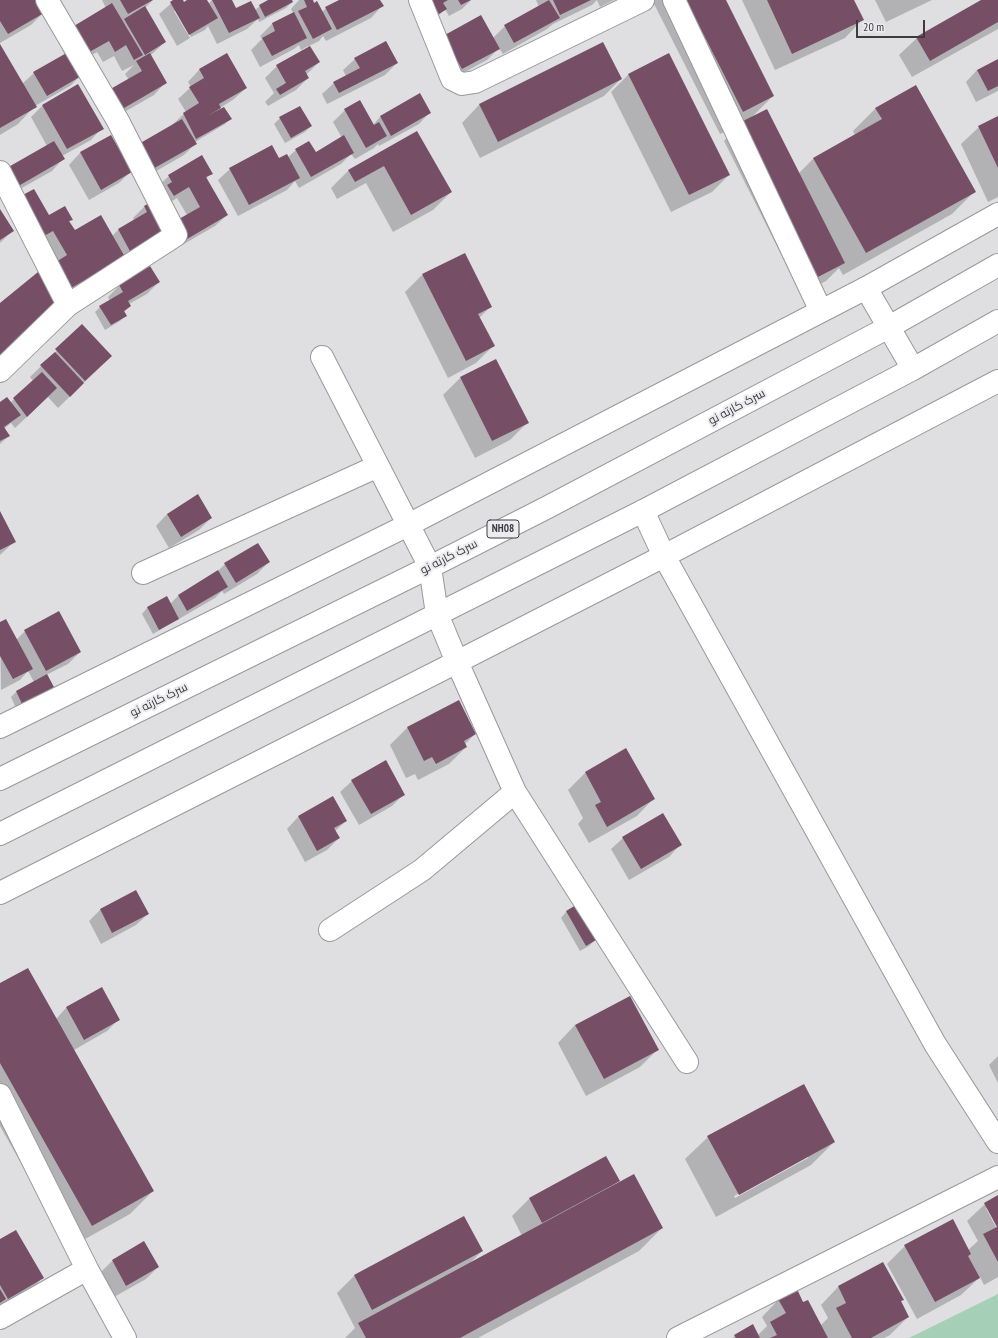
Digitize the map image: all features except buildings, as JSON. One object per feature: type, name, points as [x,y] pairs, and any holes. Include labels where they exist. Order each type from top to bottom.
[{"type":"main road","points":[[0,371],[68,305],[176,235],[118,121],[47,0]]},
{"type":"main road","points":[[420,0],[452,78],[462,84],[475,82],[644,0]]},
{"type":"main road","points":[[674,0],[821,311]]},
{"type":"main road","points":[[0,172],[68,305]]},
{"type":"main road","points":[[0,727],[408,525],[866,288],[998,214]]},
{"type":"main road","name":"سرک کارته نو","points":[[0,779],[430,567],[546,508],[889,327],[998,265]]},
{"type":"main road","points":[[866,288],[914,369]]},
{"type":"main road","points":[[0,834],[643,511],[914,369],[998,321]]},
{"type":"main road","points":[[322,357],[430,567],[437,614],[515,792],[687,1062]]},
{"type":"main road","points":[[0,893],[664,556],[998,381]]},
{"type":"main road","points":[[142,573],[378,466]]},
{"type":"main road","points":[[643,511],[664,556],[935,1044],[998,1142]]},
{"type":"main road","points":[[330,930],[422,870],[515,792]]},
{"type":"main road","points":[[0,1094],[87,1269],[125,1338]]},
{"type":"main road","points":[[678,1338],[998,1177]]},
{"type":"main road","points":[[0,1318],[87,1269]]},
{"type":"green space","points":[[998,1294],[998,1338],[909,1338]]}]
